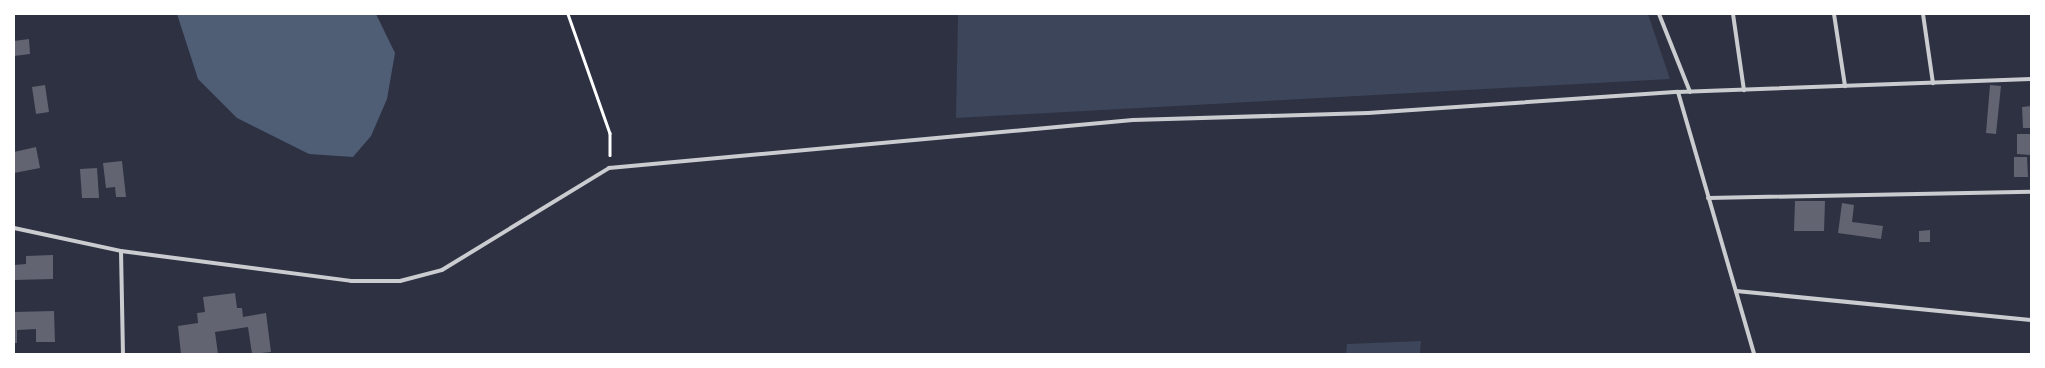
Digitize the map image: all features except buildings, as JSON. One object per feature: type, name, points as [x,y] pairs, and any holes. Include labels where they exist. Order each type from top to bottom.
[{"type":"street","points":[[1659,14],[1690,92]]},
{"type":"street","points":[[1732,14],[1744,90]]},
{"type":"street","points":[[1834,14],[1845,86]]},
{"type":"street","points":[[1923,14],[1933,83]]},
{"type":"street","points":[[14,228],[121,251],[351,281],[400,281],[442,270],[610,168],[1133,120],[1368,114],[1678,92],[2031,79]]},
{"type":"street","points":[[1678,92],[1754,354]]},
{"type":"street","points":[[1708,198],[2031,192]]},
{"type":"street","points":[[121,251],[123,354]]},
{"type":"street","points":[[1736,290],[2031,320]]},
{"type":"path","points":[[568,14],[584,53],[610,133],[610,168]]},
{"type":"shaded area","points":[[177,14],[376,14],[395,53],[387,99],[371,136],[353,157],[309,154],[237,118],[198,79]]},
{"type":"shaded area","points":[[958,14],[1648,14],[1670,79],[956,118]]},
{"type":"shaded area","points":[[1421,341],[1420,354],[1346,354],[1347,344]]}]
